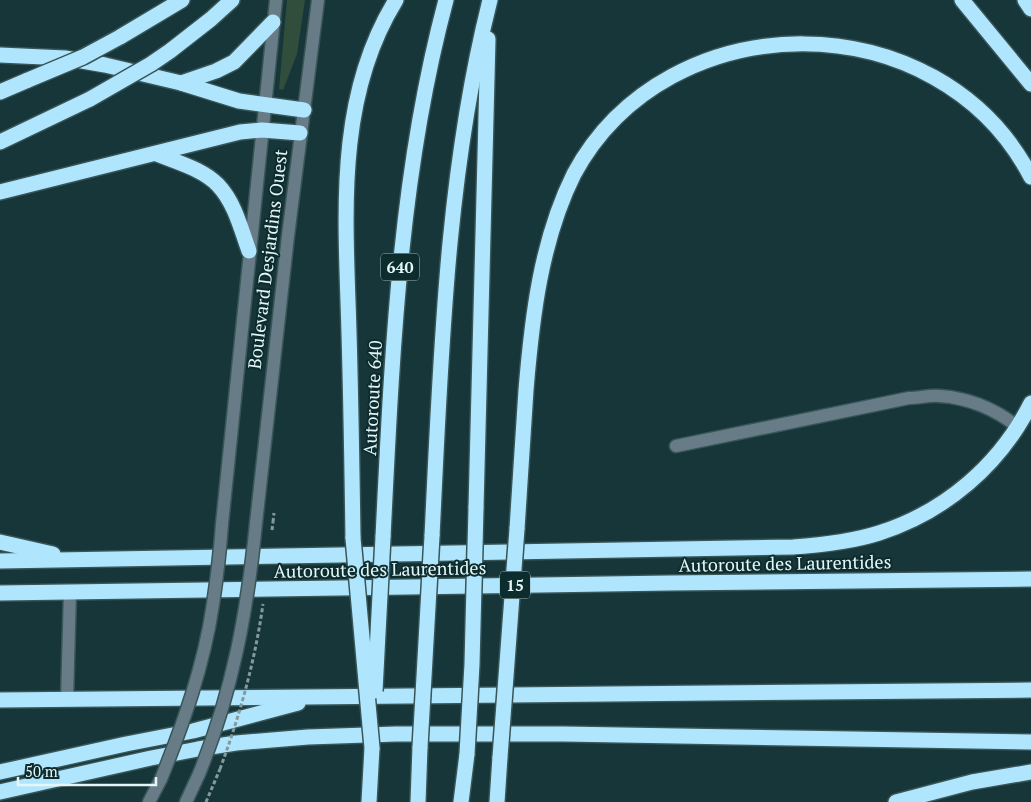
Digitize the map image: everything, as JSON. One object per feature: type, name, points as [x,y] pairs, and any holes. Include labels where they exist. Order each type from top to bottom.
[{"type":"highway","points":[[0,92],[84,57],[120,38],[182,0]]},
{"type":"highway","points":[[0,142],[90,99],[128,78],[170,51],[232,0]]},
{"type":"highway","points":[[372,748],[353,538],[352,414],[346,230],[347,165],[352,118],[365,65],[385,17],[396,0]]},
{"type":"highway","name":"Autoroute 640","points":[[369,802],[394,339],[404,228],[421,112],[446,0]]},
{"type":"highway","points":[[962,0],[1031,84]]},
{"type":"highway","points":[[1025,0],[1031,9]]},
{"type":"highway","points":[[461,802],[467,754],[470,692],[490,1]]},
{"type":"highway","points":[[418,802],[441,344],[450,237],[468,100],[490,1]]},
{"type":"highway","points":[[182,83],[216,71],[234,62],[273,22]]},
{"type":"highway","points":[[497,802],[523,434],[532,332],[542,273],[552,231],[566,191],[588,150],[613,118],[647,87],[697,58],[729,46],[768,38],[829,38],[850,41],[891,52],[945,80],[963,92],[1004,135],[1031,177]]},
{"type":"highway","points":[[0,55],[65,58],[182,83],[239,102],[304,110]]},
{"type":"highway","points":[[0,192],[240,132],[262,130],[300,133]]},
{"type":"highway","points":[[157,154],[199,172],[218,184],[232,206],[249,251]]},
{"type":"highway","points":[[0,561],[793,548],[841,543],[879,534],[915,519],[944,502],[979,474],[999,452],[1018,427],[1031,403]]},
{"type":"highway","points":[[0,542],[76,559]]},
{"type":"highway","name":"Autoroute des Laurentides","points":[[0,594],[1031,580]]},
{"type":"highway","points":[[0,700],[1031,690]]},
{"type":"highway","points":[[0,772],[193,731],[323,697]]},
{"type":"highway","points":[[0,792],[189,751],[236,743],[308,737],[396,734],[564,734],[1031,742]]},
{"type":"highway","points":[[896,802],[972,782],[1031,772]]},
{"type":"street","name":"Boulevard Desjardins Ouest","points":[[149,802],[161,779],[190,703],[213,605],[276,0]]},
{"type":"street","name":"Boulevard Desjardins Ouest","points":[[186,802],[199,774],[221,713],[238,653],[248,594],[268,404],[300,133],[318,0]]},
{"type":"street","points":[[676,446],[908,398],[938,396],[958,398],[983,406],[1002,415],[1018,427]]},
{"type":"street","points":[[67,699],[70,592]]},
{"type":"path","points":[[274,522],[275,504]]},
{"type":"path","points":[[206,802],[220,770]]},
{"type":"green space","points":[[287,0],[305,0],[297,54],[283,90],[279,89]]}]
